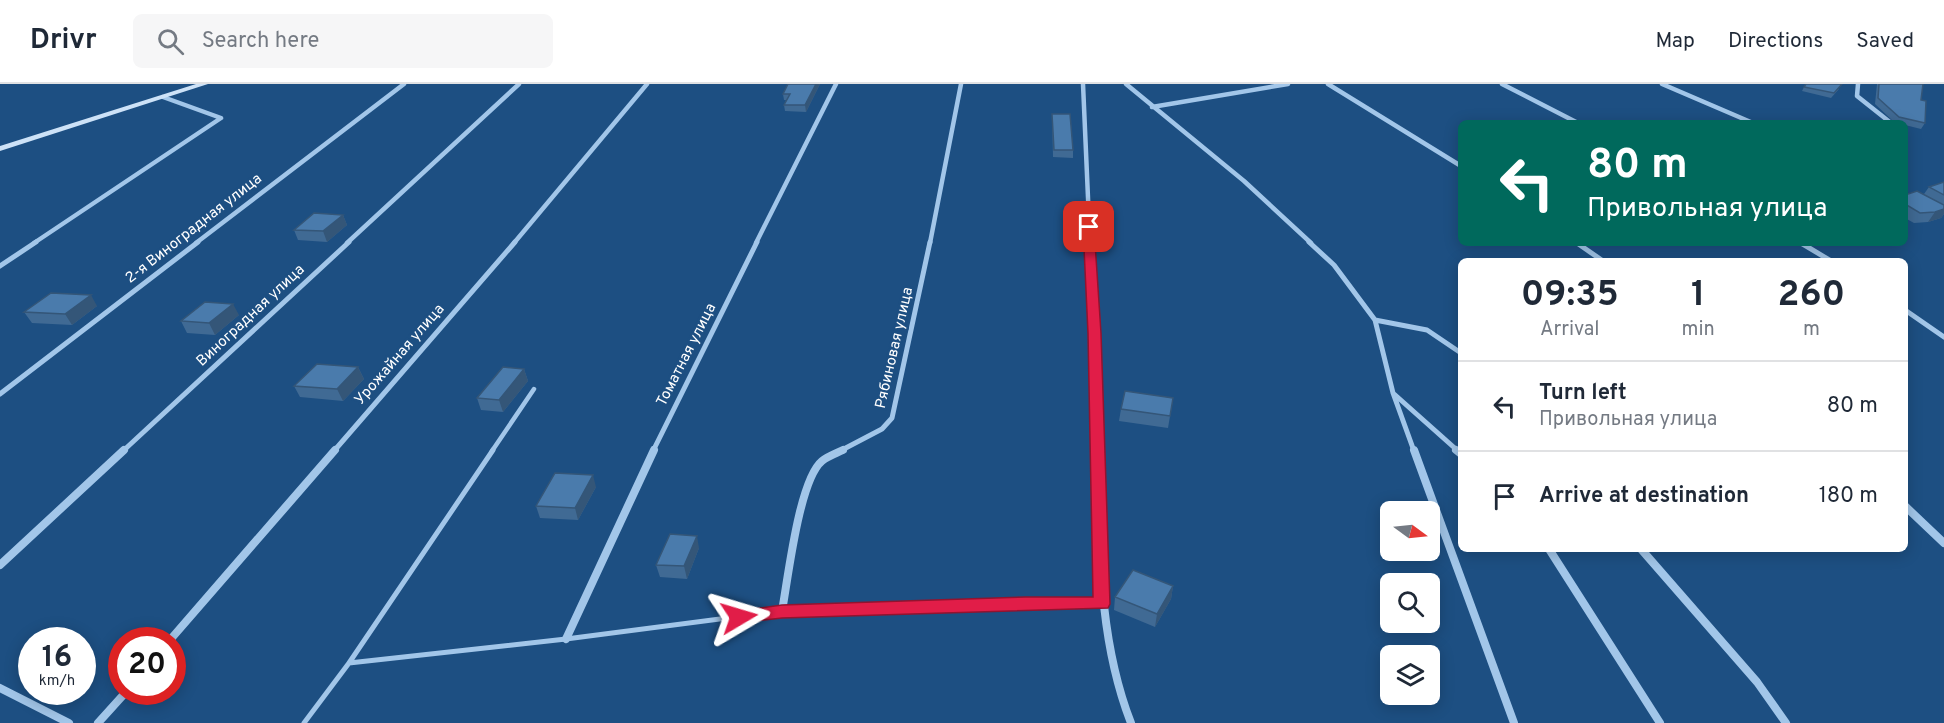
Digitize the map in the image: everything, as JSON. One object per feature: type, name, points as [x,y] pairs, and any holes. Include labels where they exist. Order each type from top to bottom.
[{"type":"main road","points":[[0,149],[204,84]]},
{"type":"street","name":"2-я Виноградная улица","points":[[0,394],[404,84]]},
{"type":"street","name":"Виноградная улица","points":[[0,565],[519,84]]},
{"type":"street","name":"Урожайная улица","points":[[181,627],[478,286],[647,84]]},
{"type":"street","name":"Томатная улица","points":[[566,639],[658,439],[836,84]]},
{"type":"street","name":"Рябиновая улица","points":[[782,611],[798,524],[811,476],[822,461],[882,429],[892,418],[923,277],[961,84]]},
{"type":"street","points":[[1083,84],[1095,345],[1102,604],[1122,700],[1131,723]]},
{"type":"street","points":[[1126,84],[1244,181],[1334,265],[1375,320],[1393,393],[1514,723]]},
{"type":"street","points":[[1152,107],[1284,84]]},
{"type":"street","points":[[1328,84],[1458,164]]},
{"type":"street","points":[[1502,84],[1572,120]]},
{"type":"street","points":[[1662,84],[1746,120]]},
{"type":"street","points":[[1858,84],[1857,96],[1887,120]]},
{"type":"street","points":[[0,266],[221,118],[163,97]]},
{"type":"street","points":[[1581,246],[1599,258]]},
{"type":"street","points":[[1806,246],[1826,258]]},
{"type":"street","points":[[1908,312],[1944,337]]},
{"type":"street","points":[[1375,320],[1428,330],[1458,351]]},
{"type":"street","points":[[1393,393],[1458,451]]},
{"type":"street","points":[[1908,509],[1944,543]]},
{"type":"street","points":[[1551,552],[1660,723]]},
{"type":"street","points":[[1644,552],[1757,682],[1786,723]]},
{"type":"street","points":[[0,688],[69,723]]},
{"type":"street","points":[[98,723],[114,705]]},
{"type":"lane","points":[[304,723],[349,663],[534,389]]},
{"type":"lane","points":[[349,663],[566,639],[782,611],[1025,603],[1102,604]]},
{"type":"building","points":[[788,84],[816,84],[805,105],[784,105],[790,94],[783,94]]},
{"type":"building","points":[[1806,84],[1842,84],[1834,93],[1804,87]]},
{"type":"building","points":[[1879,84],[1923,84],[1921,100],[1926,101],[1925,123],[1899,117],[1878,98]]},
{"type":"building","points":[[1052,114],[1070,114],[1073,150],[1054,150]]},
{"type":"building","points":[[1944,182],[1944,195],[1929,187]]},
{"type":"building","points":[[1917,191],[1944,205],[1944,209],[1920,213],[1908,206],[1908,194]]},
{"type":"building","points":[[314,213],[343,215],[323,231],[294,230]]},
{"type":"building","points":[[51,293],[91,295],[65,314],[24,312]]},
{"type":"building","points":[[205,302],[233,304],[209,323],[181,321]]},
{"type":"building","points":[[317,364],[358,367],[337,389],[294,386]]},
{"type":"building","points":[[503,367],[524,369],[499,400],[477,398]]},
{"type":"building","points":[[1125,391],[1173,398],[1170,416],[1121,409]]},
{"type":"building","points":[[555,473],[593,475],[575,508],[536,506]]},
{"type":"building","points":[[670,534],[697,536],[684,566],[656,565]]},
{"type":"building","points":[[1133,570],[1173,586],[1157,614],[1115,597]]},
{"type":"route","points":[[739,617],[782,611],[1025,603],[1102,604],[1089,227]]}]
